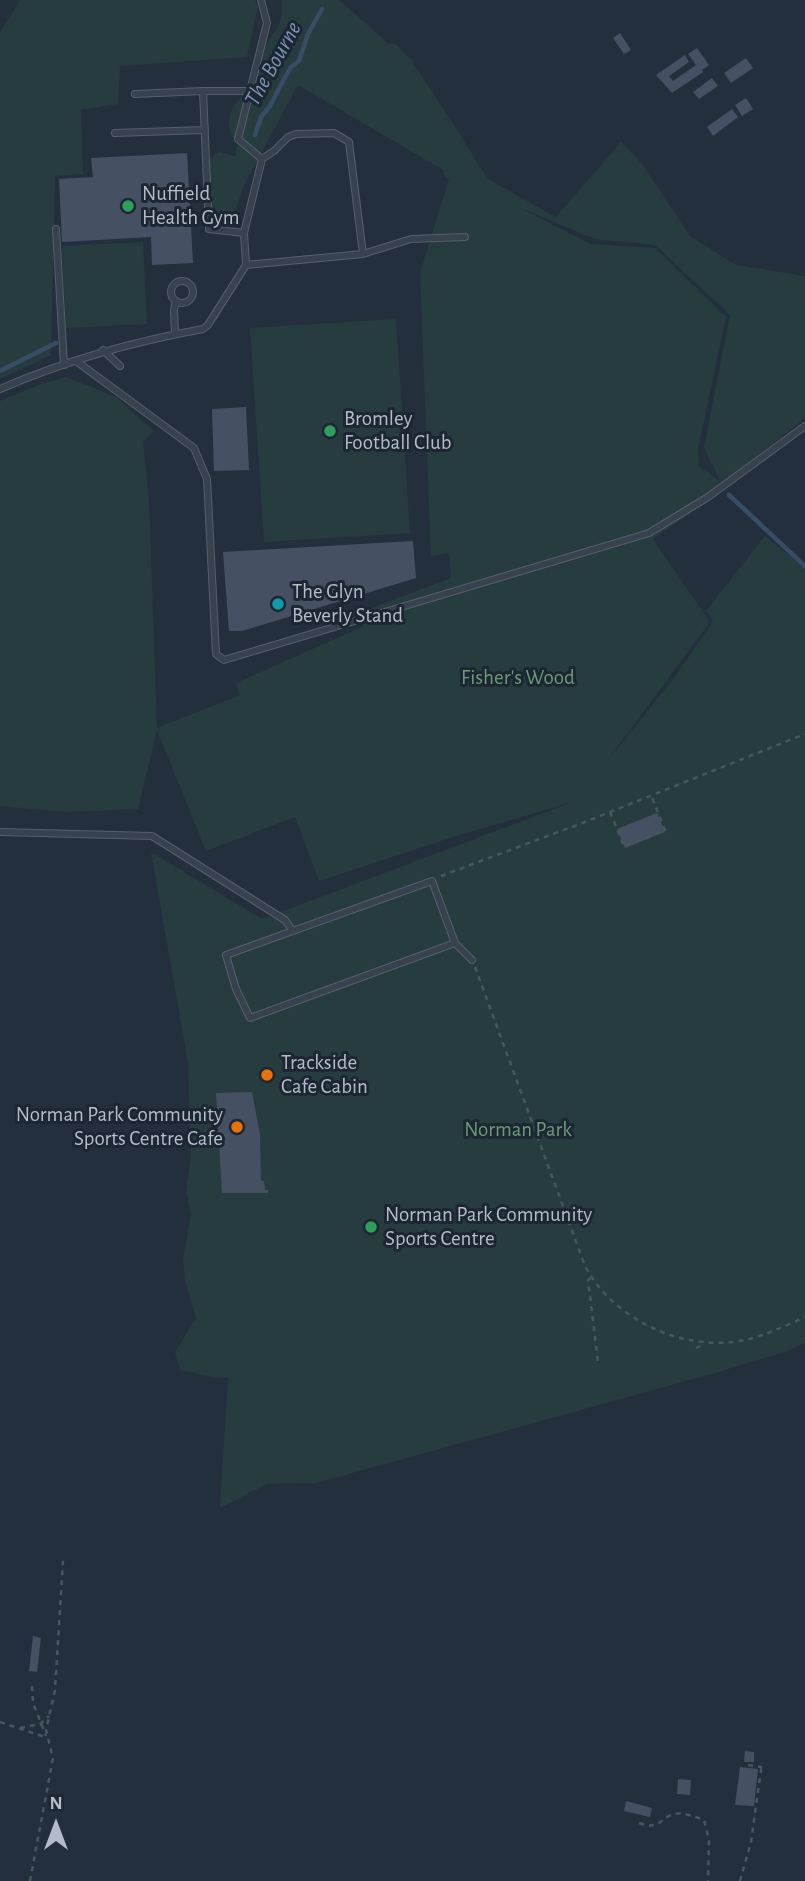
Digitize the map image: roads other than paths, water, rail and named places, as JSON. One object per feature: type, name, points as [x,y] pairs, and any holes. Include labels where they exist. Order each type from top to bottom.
[{"type":"lane","points":[[261,0],[267,23],[238,139],[262,159]]},
{"type":"lane","points":[[203,91],[209,229],[244,233]]},
{"type":"lane","points":[[135,94],[249,91]]},
{"type":"lane","points":[[115,133],[205,130]]},
{"type":"lane","points":[[0,389],[103,350],[203,329],[208,325],[246,265],[244,233],[262,159],[288,137],[296,134],[334,133],[349,142],[363,254]]},
{"type":"lane","points":[[56,229],[64,365]]},
{"type":"lane","points":[[246,265],[363,254],[411,239],[464,237]]},
{"type":"lane","points":[[175,334],[176,302]]},
{"type":"lane","points":[[103,350],[120,366]]},
{"type":"lane","points":[[76,361],[194,448],[207,479],[216,654],[223,660],[649,533],[708,497],[805,426]]},
{"type":"lane","points":[[0,832],[152,836],[285,920],[293,931]]},
{"type":"lane","points":[[455,943],[250,1018],[236,989],[226,955],[432,881],[455,943],[472,960]]},
{"type":"waterway","name":"The Bourne","points":[[255,135],[261,117],[291,67],[299,61],[308,34],[322,9]]},
{"type":"waterway","name":"The Bourne","points":[[0,371],[56,343]]},
{"type":"waterway","points":[[729,495],[805,566]]},
{"type":"place","name":"Nuffield Health Gym","points":[[128,206]]},
{"type":"place","name":"Bromley Football Club","points":[[330,431]]},
{"type":"place","name":"The Glyn Beverly Stand","points":[[278,604]]},
{"type":"place","name":"Trackside Cafe Cabin","points":[[267,1075]]},
{"type":"place","name":"Norman Park Community Sports Centre Cafe","points":[[237,1127]]},
{"type":"place","name":"Norman Park Community Sports Centre","points":[[371,1227]]},
{"type":"park label","name":"Fisher's Wood","points":[[518,678]]},
{"type":"park label","name":"Norman Park","points":[[518,1130]]}]
